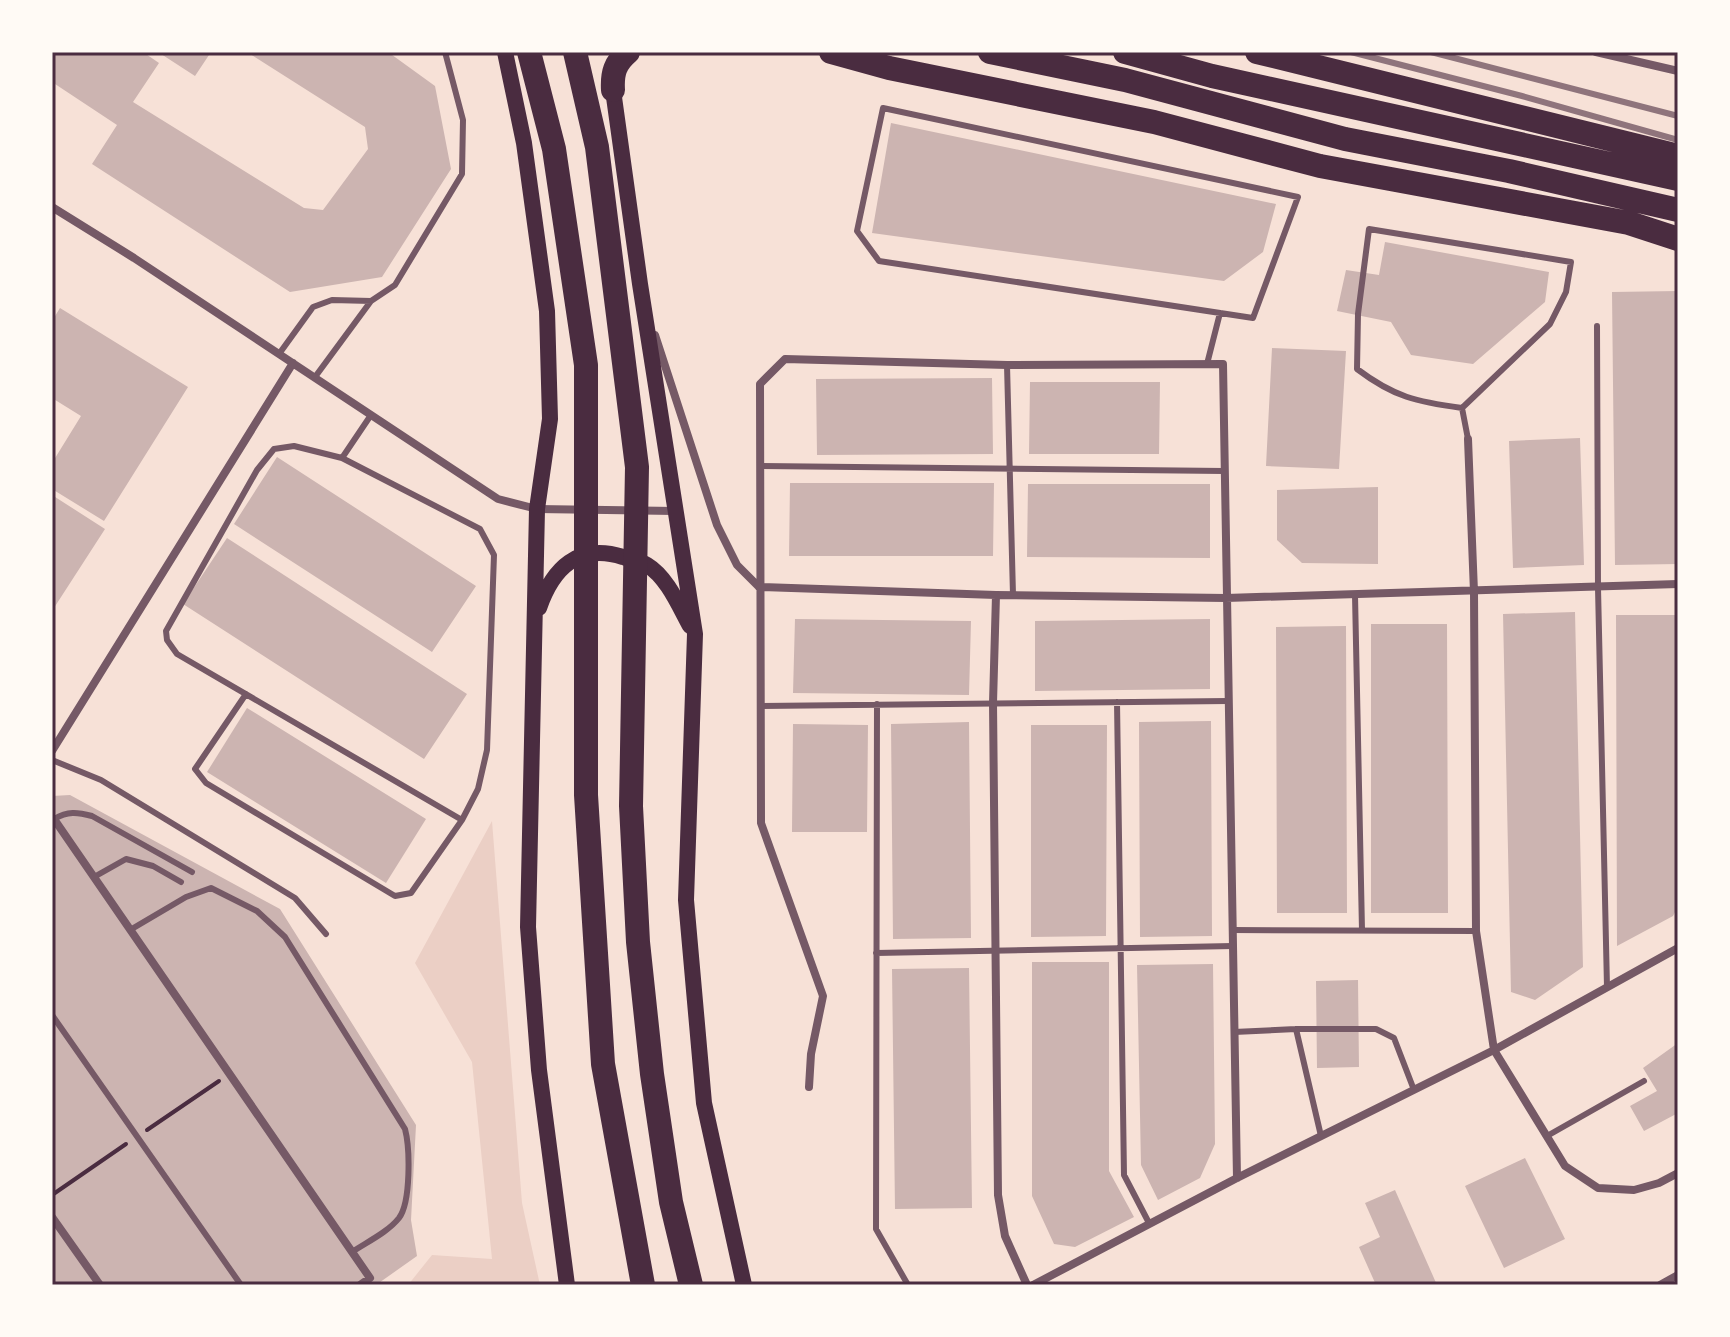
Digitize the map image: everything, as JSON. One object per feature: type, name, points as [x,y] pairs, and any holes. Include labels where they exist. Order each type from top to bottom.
[{"type":"highway","points":[[529,52],[554,149],[586,365],[586,795],[603,1064],[643,1285]]},
{"type":"highway","points":[[575,52],[597,147],[637,467],[631,806],[638,942],[652,1074],[671,1202],[691,1285]]},
{"type":"highway","points":[[613,90],[612,73],[628,52]]},
{"type":"highway","points":[[831,52],[889,68],[1154,122],[1320,166],[1629,223],[1677,238]]},
{"type":"highway","points":[[990,52],[1125,80],[1345,139],[1509,171],[1678,210]]},
{"type":"highway","points":[[1125,52],[1212,76],[1678,179]]},
{"type":"highway","points":[[1257,52],[1678,156]]},
{"type":"highway","points":[[1154,122],[1345,139]]},
{"type":"main road","points":[[505,52],[524,143],[547,311],[550,419],[537,509],[528,927],[539,1070],[567,1285]]},
{"type":"main road","points":[[613,90],[695,634],[686,900],[704,1103],[744,1285]]},
{"type":"main road","points":[[534,625],[547,586],[564,565],[580,555],[614,554],[647,565],[670,589],[695,634]]},
{"type":"street","points":[[1596,52],[1678,71]]},
{"type":"street","points":[[52,207],[498,499],[537,509],[677,511]]},
{"type":"street","points":[[640,284],[663,365],[717,525],[737,565],[759,587],[996,595],[1226,598],[1678,584]]},
{"type":"street","points":[[809,1087],[811,1054],[823,996],[761,823],[760,384],[785,359],[1007,365],[1223,364],[1237,1178]]},
{"type":"street","points":[[52,751],[293,363]]},
{"type":"street","points":[[1468,439],[1474,592],[1476,931],[1494,1050],[1565,1166],[1598,1188],[1634,1190],[1659,1183],[1678,1173]]},
{"type":"street","points":[[996,595],[993,703],[998,1195],[1005,1236],[1027,1285]]},
{"type":"street","points":[[53,820],[372,1282],[360,1285]]},
{"type":"street","points":[[1033,1285],[1237,1178],[1494,1050],[1678,948]]},
{"type":"street","points":[[52,1217],[100,1285]]},
{"type":"street","points":[[1660,1285],[1678,1275]]},
{"type":"lane","points":[[315,377],[371,301],[395,285],[462,174],[463,120],[445,52]]},
{"type":"lane","points":[[883,108],[1298,197],[1253,318],[1220,313],[879,261],[857,231],[883,108]]},
{"type":"lane","points":[[1369,229],[1571,262],[1566,292],[1550,324],[1462,408],[1415,401],[1379,386],[1357,369],[1358,314],[1369,229]]},
{"type":"lane","points":[[279,354],[313,307],[332,300],[371,301]]},
{"type":"lane","points":[[1207,364],[1220,313]]},
{"type":"lane","points":[[1597,326],[1598,588],[1607,987]]},
{"type":"lane","points":[[1007,365],[1013,595]]},
{"type":"lane","points":[[1462,408],[1468,439]]},
{"type":"lane","points":[[342,458],[371,415]]},
{"type":"lane","points":[[246,694],[195,769],[206,783],[395,896],[411,893],[462,820],[478,789],[487,750],[494,555],[480,529],[342,458],[294,446],[274,449],[257,470],[166,631],[167,640],[177,654],[246,694],[462,820]]},
{"type":"lane","points":[[760,466],[1224,471]]},
{"type":"lane","points":[[1355,595],[1362,930]]},
{"type":"lane","points":[[760,706],[1228,701]]},
{"type":"lane","points":[[1117,702],[1124,1175],[1149,1223]]},
{"type":"lane","points":[[877,704],[876,1229],[908,1285]]},
{"type":"lane","points":[[52,760],[101,780],[295,898],[326,934]]},
{"type":"lane","points":[[53,820],[64,813],[92,816],[192,872]]},
{"type":"lane","points":[[94,877],[126,859],[153,866],[181,882]]},
{"type":"lane","points":[[130,930],[186,897],[211,888],[257,911],[285,937],[405,1129],[409,1144],[403,1214],[394,1224],[352,1252]]},
{"type":"lane","points":[[1232,930],[1476,931]]},
{"type":"lane","points":[[876,953],[1233,946]]},
{"type":"lane","points":[[52,1015],[241,1285]]},
{"type":"lane","points":[[1296,1029],[1321,1136]]},
{"type":"lane","points":[[1234,1032],[1376,1029],[1394,1038],[1414,1090]]},
{"type":"lane","points":[[1547,1136],[1644,1081]]},
{"type":"shaded area","points":[[492,821],[522,1203],[540,1285],[408,1285],[432,1255],[492,1259],[472,1062],[415,963]]},
{"type":"building","points":[[52,52],[143,52],[159,63],[133,102],[304,208],[323,210],[368,149],[365,127],[247,52],[388,52],[435,86],[451,169],[382,277],[290,292],[92,164],[117,125],[52,82]]},
{"type":"building","points":[[158,52],[211,52],[195,76]]},
{"type":"building","points":[[891,123],[1276,204],[1263,252],[1224,281],[872,233]]},
{"type":"building","points":[[1385,242],[1549,272],[1545,302],[1473,364],[1411,355],[1391,322],[1337,311],[1346,270],[1379,275]]},
{"type":"building","points":[[1678,291],[1678,564],[1615,565],[1612,292]]},
{"type":"building","points":[[60,308],[188,387],[104,521],[52,489],[52,463],[81,416],[52,398],[52,321]]},
{"type":"building","points":[[1272,348],[1346,351],[1339,469],[1266,466]]},
{"type":"building","points":[[992,378],[993,454],[817,455],[816,379]]},
{"type":"building","points":[[1030,382],[1160,382],[1159,454],[1029,454]]},
{"type":"building","points":[[1580,438],[1584,565],[1513,568],[1509,441]]},
{"type":"building","points":[[277,457],[476,586],[432,652],[234,524]]},
{"type":"building","points":[[790,483],[994,483],[993,556],[789,556]]},
{"type":"building","points":[[1028,484],[1210,484],[1210,558],[1027,557]]},
{"type":"building","points":[[1378,487],[1378,564],[1302,563],[1277,540],[1277,490]]},
{"type":"building","points":[[52,495],[105,529],[52,611]]},
{"type":"building","points":[[227,538],[467,694],[424,759],[183,604]]},
{"type":"building","points":[[1575,612],[1583,967],[1535,1000],[1511,992],[1503,614]]},
{"type":"building","points":[[1616,615],[1678,615],[1678,906],[1673,916],[1617,946]]},
{"type":"building","points":[[795,619],[971,621],[969,695],[793,693]]},
{"type":"building","points":[[1210,619],[1210,689],[1035,691],[1035,621]]},
{"type":"building","points":[[1371,624],[1447,624],[1448,913],[1371,913]]},
{"type":"building","points":[[1346,626],[1347,913],[1277,913],[1276,627]]},
{"type":"building","points":[[247,708],[426,819],[386,883],[207,772]]},
{"type":"building","points":[[1211,721],[1212,936],[1140,937],[1139,722]]},
{"type":"building","points":[[969,722],[971,938],[893,939],[891,724]]},
{"type":"building","points":[[793,724],[868,725],[867,832],[792,832]]},
{"type":"building","points":[[1031,725],[1107,725],[1106,936],[1031,937]]},
{"type":"building","points":[[70,795],[280,909],[416,1125],[411,1220],[417,1256],[376,1285],[52,1285],[52,796]]},
{"type":"building","points":[[1032,962],[1109,962],[1109,1171],[1134,1217],[1075,1247],[1054,1244],[1032,1196]]},
{"type":"building","points":[[1213,964],[1215,1144],[1200,1178],[1158,1200],[1141,1165],[1137,965]]},
{"type":"building","points":[[969,968],[972,1208],[895,1209],[892,969]]},
{"type":"building","points":[[1358,980],[1359,1067],[1317,1068],[1316,981]]},
{"type":"building","points":[[1678,1043],[1678,1113],[1644,1131],[1630,1106],[1657,1091],[1643,1068]]},
{"type":"building","points":[[1525,1158],[1565,1239],[1504,1268],[1465,1186]]},
{"type":"building","points":[[1395,1190],[1437,1285],[1376,1285],[1359,1247],[1380,1237],[1365,1203]]},
{"type":"railway","points":[[1351,52],[1678,140]]},
{"type":"railway","points":[[1431,52],[1678,116]]}]
